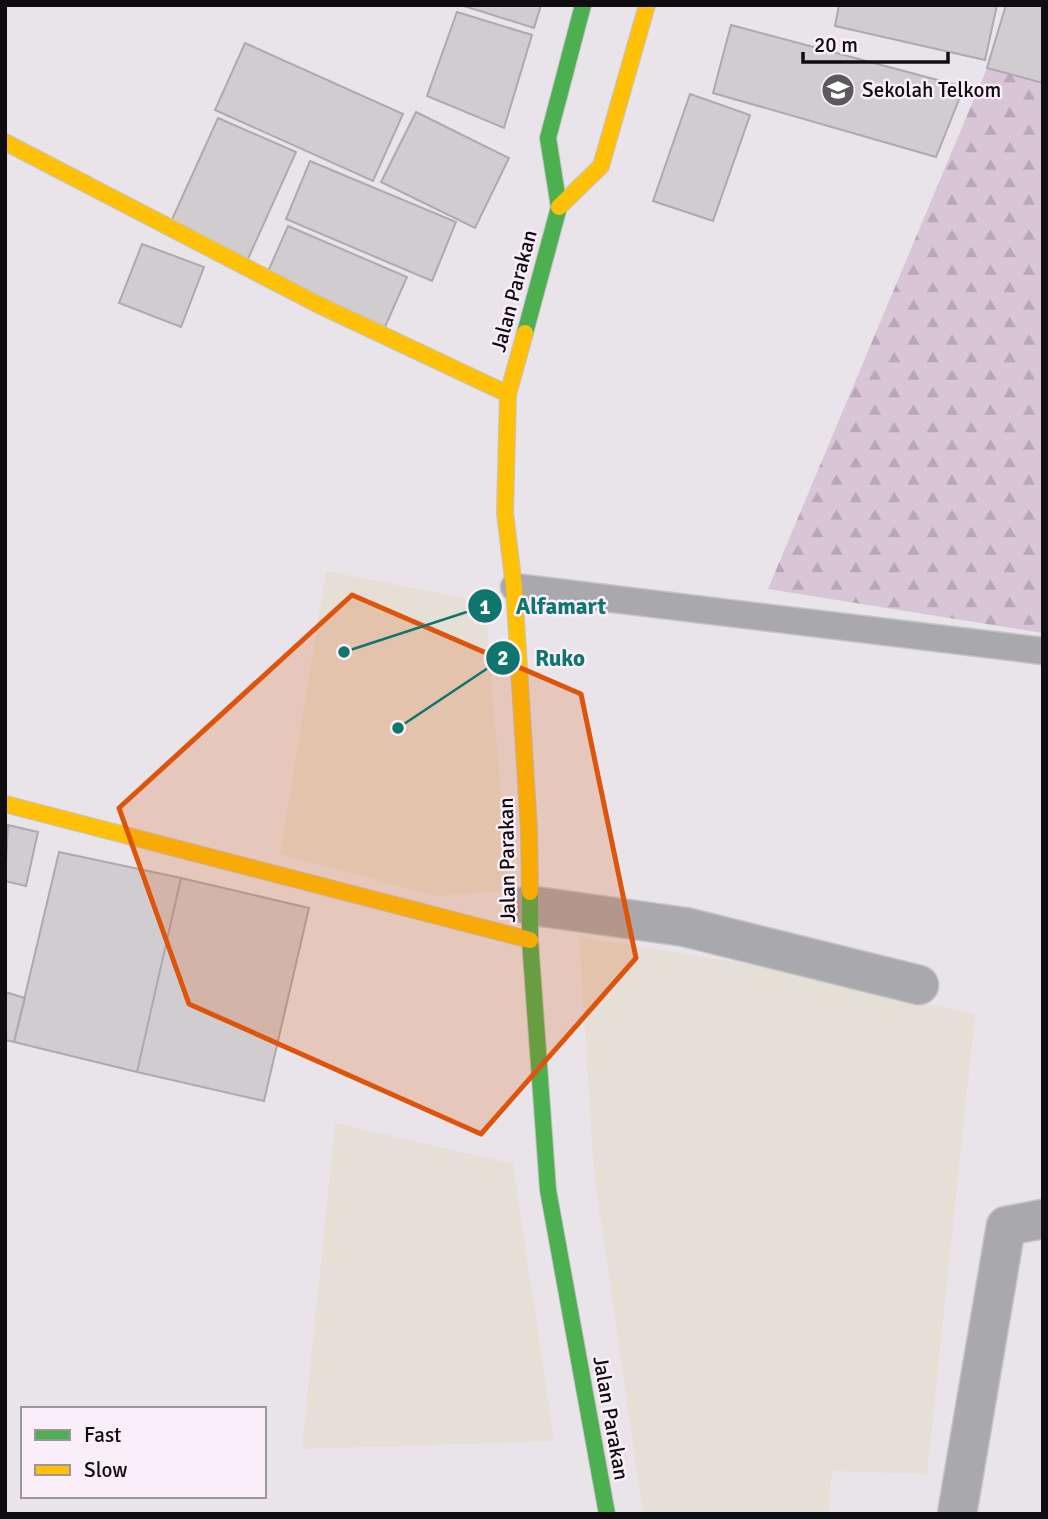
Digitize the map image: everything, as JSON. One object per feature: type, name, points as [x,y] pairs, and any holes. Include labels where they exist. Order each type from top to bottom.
[{"type":"street","name":"Jalan Parakan","points":[[583,5],[548,138],[559,207],[508,394],[505,513],[514,587],[529,830],[529,923],[548,1190],[607,1514]]},
{"type":"street","points":[[559,207],[601,166],[648,5]]},
{"type":"street","points":[[5,142],[278,287],[432,362],[508,394]]},
{"type":"street","points":[[5,804],[529,923],[685,927],[919,985]]},
{"type":"street","points":[[957,1514],[1006,1226],[1043,1219]]},
{"type":"lane","points":[[514,587],[1043,651]]},
{"type":"highlighted area","points":[[352,595],[581,694],[636,958],[481,1134],[189,1004],[119,808]]},
{"type":"shaded area","points":[[326,571],[485,602],[509,891],[436,896],[280,854]]},
{"type":"shaded area","points":[[579,937],[760,966],[975,1014],[927,1474],[832,1471],[828,1514],[643,1514],[594,1174]]},
{"type":"shaded area","points":[[335,1123],[513,1164],[554,1441],[302,1449]]},
{"type":"green space","points":[[987,68],[1043,83],[1043,633],[768,589]]},
{"type":"building","points":[[461,5],[541,5],[534,28]]},
{"type":"building","points":[[839,5],[997,5],[985,60],[835,26]]},
{"type":"building","points":[[1006,5],[1043,5],[1043,83],[987,68]]},
{"type":"building","points":[[457,12],[532,35],[504,128],[427,96]]},
{"type":"building","name":"Sekolah Telkom","points":[[731,25],[964,87],[936,157],[713,93]]},
{"type":"building","points":[[245,43],[403,114],[373,181],[215,110]]},
{"type":"building","points":[[690,94],[750,115],[713,221],[653,201]]},
{"type":"building","points":[[416,112],[509,158],[475,228],[381,182]]},
{"type":"building","points":[[218,118],[296,152],[247,261],[169,226]]},
{"type":"building","points":[[310,161],[456,222],[432,281],[286,219]]},
{"type":"building","points":[[288,226],[407,277],[385,327],[266,276]]},
{"type":"building","points":[[142,244],[204,267],[181,327],[119,303]]},
{"type":"building","points":[[8,825],[38,832],[26,886],[5,881]]},
{"type":"building","points":[[59,852],[181,878],[137,1072],[14,1042]]},
{"type":"building","points":[[181,878],[309,908],[264,1101],[137,1072]]},
{"type":"building","points":[[5,992],[25,998],[14,1042],[5,1040]]},
{"type":"traffic: fast","points":[[525,333],[559,207],[548,138],[583,5]]},
{"type":"traffic: fast","points":[[530,892],[530,940],[548,1190],[607,1514]]},
{"type":"traffic: slow","points":[[559,207],[601,166],[647,5]]},
{"type":"traffic: slow","points":[[5,142],[317,304],[508,394]]},
{"type":"traffic: slow","points":[[525,333],[508,394],[505,513],[514,587],[529,830],[530,892]]},
{"type":"traffic: slow","points":[[5,804],[530,940]]},
{"type":"place","name":"Sekolah Telkom","points":[[838,90]]},
{"type":"place","name":"Alfamart","points":[[344,652]]},
{"type":"place","name":"Ruko","points":[[398,728]]}]
